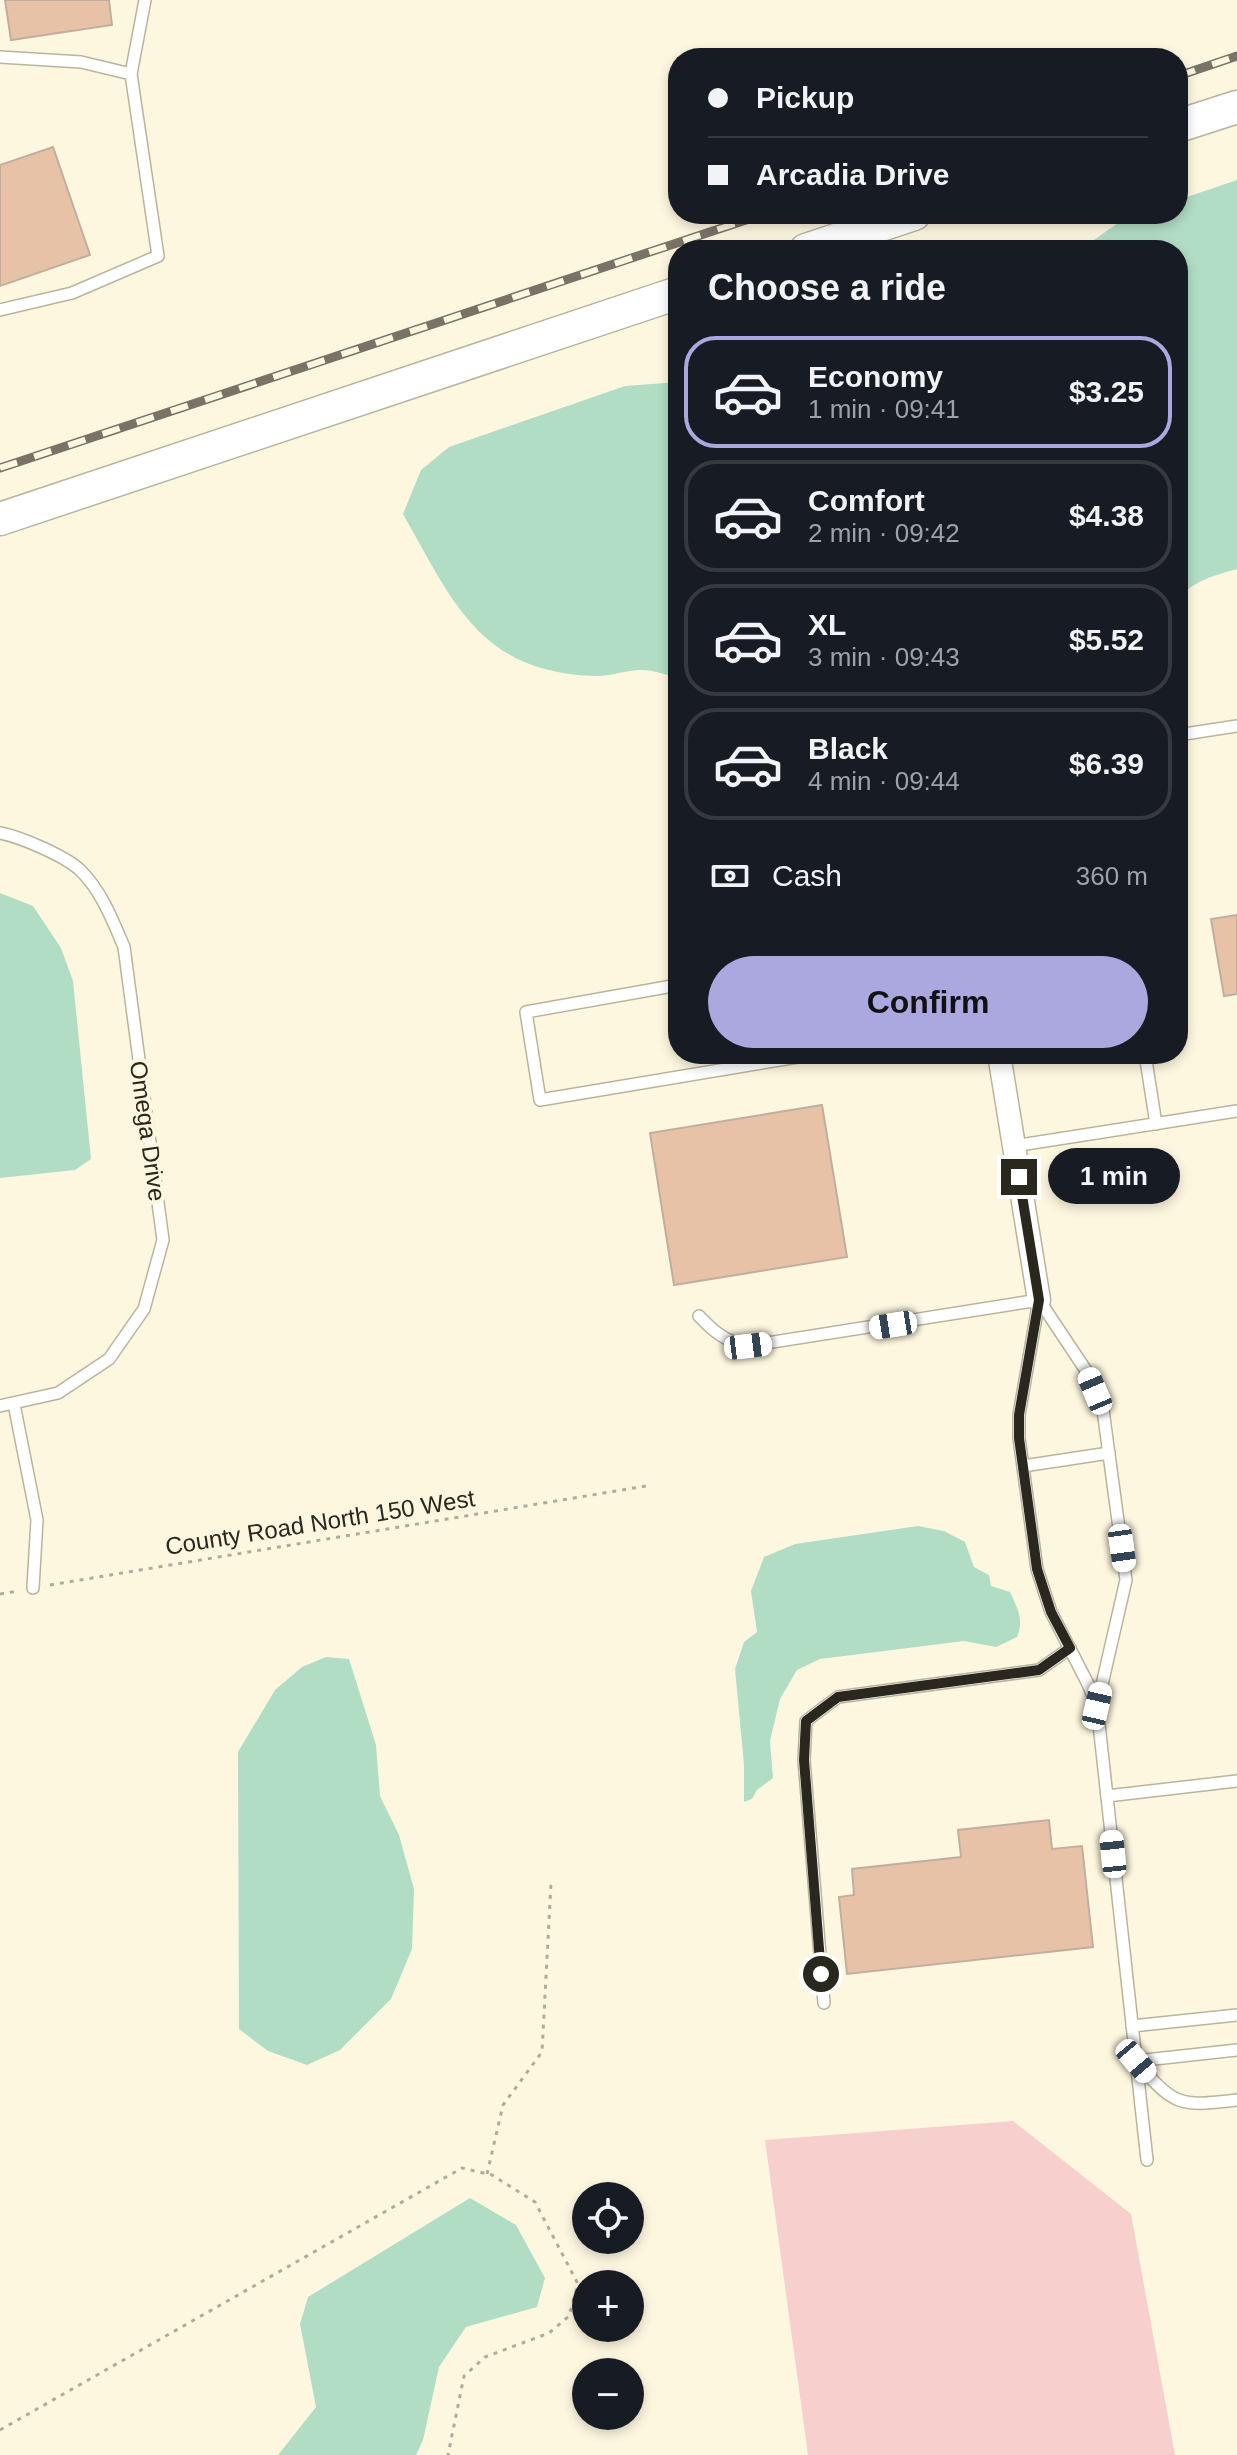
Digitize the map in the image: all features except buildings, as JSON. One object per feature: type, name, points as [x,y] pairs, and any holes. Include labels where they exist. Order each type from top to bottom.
[{"type":"main road","points":[[1188,123],[1237,107]]},
{"type":"main road","points":[[872,240],[898,224]]},
{"type":"main road","points":[[0,519],[668,296]]},
{"type":"street","points":[[1001,1064],[1039,1300]]},
{"type":"lane","points":[[0,310],[72,293],[158,256],[131,74],[145,0]]},
{"type":"lane","points":[[0,57],[81,62],[131,74]]},
{"type":"lane","points":[[1188,733],[1237,726]]},
{"type":"lane","name":"Omega Drive","points":[[0,833],[20,837],[80,870],[107,907],[124,947],[163,1240],[144,1309],[109,1359],[58,1393],[0,1406]]},
{"type":"lane","points":[[668,987],[526,1012],[540,1100],[756,1064]]},
{"type":"lane","points":[[1147,1064],[1156,1124]]},
{"type":"lane","points":[[1014,1146],[1237,1111]]},
{"type":"lane","points":[[699,1316],[713,1332],[730,1343],[748,1346],[1039,1300]]},
{"type":"lane","points":[[1039,1300],[1087,1372],[1103,1410],[1126,1580],[1097,1706]]},
{"type":"lane","points":[[1039,1300],[1019,1415],[1023,1466],[1037,1569],[1051,1612],[1097,1706],[1147,2160]]},
{"type":"lane","points":[[14,1404],[37,1520],[33,1588]]},
{"type":"lane","points":[[1023,1466],[1109,1453]]},
{"type":"lane","points":[[824,2003],[804,1760],[806,1721],[838,1697],[1039,1670],[1070,1648]]},
{"type":"lane","points":[[1107,1796],[1237,1781]]},
{"type":"lane","points":[[1132,2026],[1237,2015]]},
{"type":"lane","points":[[1136,2061],[1237,2050]]},
{"type":"lane","points":[[1136,2061],[1159,2089],[1184,2104],[1237,2100]]},
{"type":"path","name":"County Road North 150 West","points":[[0,1594],[646,1486]]},
{"type":"path","points":[[487,2174],[503,2105],[542,2052],[551,1883]]},
{"type":"path","points":[[0,2430],[462,2168],[487,2174],[535,2202],[578,2284],[569,2316],[549,2333],[485,2357],[464,2376],[448,2455]]},
{"type":"shaded area","points":[[1237,180],[1237,569],[1213,576],[1188,589],[1188,240],[1094,240],[1117,224],[1188,224],[1188,197]]},
{"type":"shaded area","points":[[668,383],[668,675],[642,670],[599,676],[554,671],[522,661],[496,646],[474,626],[437,575],[403,514],[421,470],[449,447],[625,386]]},
{"type":"shaded area","points":[[0,893],[33,906],[61,948],[73,981],[91,1159],[75,1170],[0,1178]]},
{"type":"shaded area","points":[[918,1526],[944,1531],[965,1542],[974,1567],[989,1575],[991,1586],[1010,1592],[1020,1620],[1017,1637],[996,1647],[964,1641],[820,1659],[797,1670],[780,1699],[770,1741],[773,1778],[757,1790],[752,1799],[744,1802],[744,1765],[735,1669],[744,1642],[757,1632],[751,1591],[764,1557],[795,1544]]},
{"type":"shaded area","points":[[326,1657],[349,1659],[376,1745],[380,1796],[399,1835],[414,1889],[412,1949],[391,1999],[340,2050],[307,2065],[268,2051],[239,2029],[238,1752],[275,1690],[302,1667]]},
{"type":"shaded area","points":[[1013,2121],[1131,2214],[1175,2455],[808,2455],[765,2140]]},
{"type":"shaded area","points":[[470,2198],[516,2225],[545,2278],[537,2307],[466,2327],[439,2367],[423,2440],[416,2455],[278,2455],[316,2407],[300,2324],[308,2297]]},
{"type":"railway","points":[[1188,73],[1237,56]]},
{"type":"railway","points":[[686,240],[734,224]]},
{"type":"railway","points":[[0,468],[668,246]]},
{"type":"route","points":[[821,1974],[804,1760],[806,1721],[838,1697],[1039,1670],[1070,1648],[1051,1612],[1037,1569],[1019,1438],[1019,1415],[1039,1300],[1019,1177]]}]
